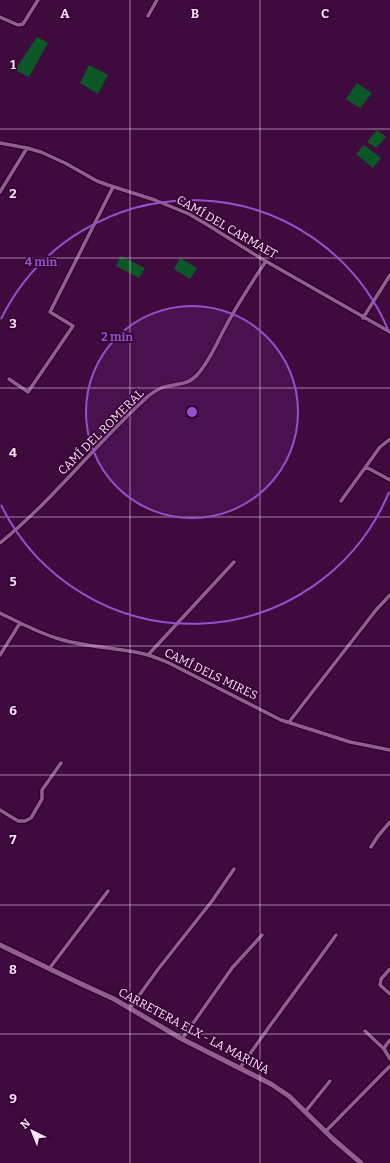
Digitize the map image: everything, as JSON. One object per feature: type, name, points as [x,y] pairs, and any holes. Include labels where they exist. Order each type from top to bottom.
[{"type":"main road","name":"CARRETERA ELX - LA MARINA","points":[[0,945],[114,999],[182,1039],[271,1084],[289,1096],[325,1132],[361,1163]]},
{"type":"street","points":[[0,17],[18,26],[23,24],[38,0]]},
{"type":"street","points":[[148,16],[157,0]]},
{"type":"street","name":"CAMÍ DEL CARMAET","points":[[0,143],[27,148],[54,158],[98,181],[155,200],[189,214],[211,226],[266,261],[390,332]]},
{"type":"street","points":[[0,192],[27,148]]},
{"type":"street","points":[[9,379],[28,392],[73,326],[50,312],[113,187]]},
{"type":"street","name":"CAMÍ DEL ROMERAL","points":[[0,543],[21,526],[145,399],[161,388],[188,382],[197,376],[208,361],[241,300],[266,261]]},
{"type":"street","points":[[364,318],[390,275]]},
{"type":"street","points":[[341,501],[380,447],[390,439]]},
{"type":"street","points":[[366,467],[390,480]]},
{"type":"street","points":[[148,655],[234,562]]},
{"type":"street","points":[[288,722],[376,610],[390,595]]},
{"type":"street","name":"CAMÍ DELS MIRES","points":[[0,613],[56,639],[148,655],[169,663],[281,720],[350,742],[390,750]]},
{"type":"street","points":[[0,655],[20,623]]},
{"type":"street","points":[[0,810],[18,821],[25,822],[31,818],[42,799],[42,790],[61,763]]},
{"type":"street","points":[[371,847],[390,822]]},
{"type":"street","points":[[130,1008],[159,968],[212,901],[234,869]]},
{"type":"street","points":[[49,969],[108,891]]},
{"type":"street","points":[[240,1068],[336,934]]},
{"type":"street","points":[[182,1039],[232,968],[262,935]]},
{"type":"street","points":[[390,969],[381,979],[380,985],[390,994]]},
{"type":"street","points":[[365,1031],[384,1049],[390,1059]]},
{"type":"street","points":[[384,1049],[390,1040]]},
{"type":"street","points":[[325,1132],[390,1066]]},
{"type":"street","points":[[305,1112],[330,1082]]},
{"type":"shaded area","points":[[37,37],[48,43],[29,77],[15,70]]},
{"type":"shaded area","points":[[89,65],[108,75],[98,94],[80,83]]},
{"type":"shaded area","points":[[357,83],[372,93],[360,108],[346,99]]},
{"type":"shaded area","points":[[377,130],[386,137],[376,148],[367,142]]},
{"type":"shaded area","points":[[364,145],[381,158],[373,168],[356,154]]},
{"type":"shaded area","points":[[121,256],[145,268],[139,278],[116,266]]},
{"type":"shaded area","points":[[180,258],[197,268],[190,279],[174,269]]}]
